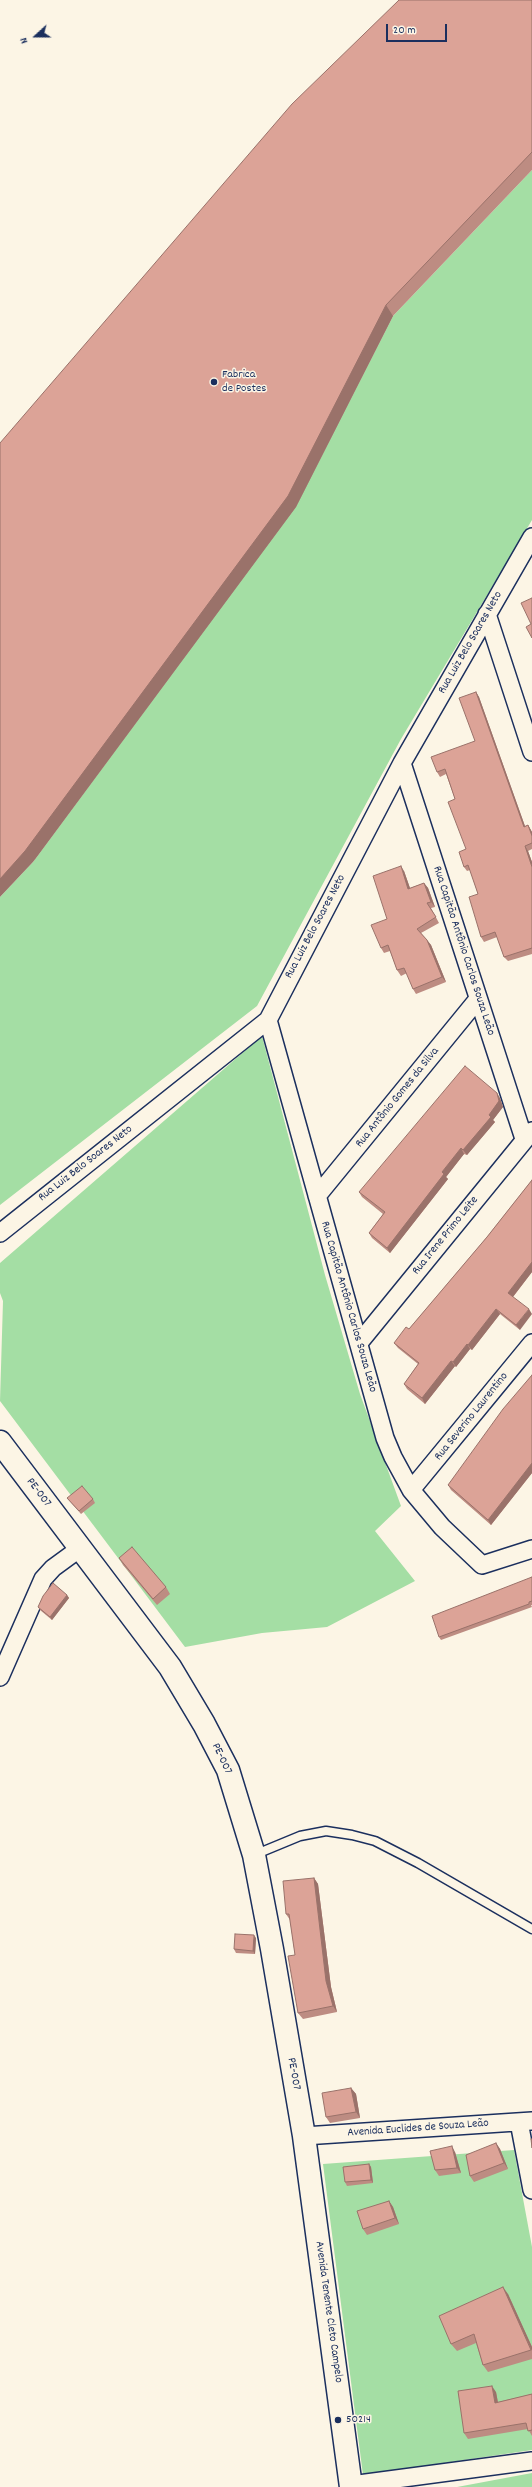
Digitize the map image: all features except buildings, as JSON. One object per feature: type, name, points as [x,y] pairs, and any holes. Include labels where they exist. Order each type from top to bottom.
[{"type":"main road","name":"PE-007","points":[[0,1442],[79,1549],[170,1667],[204,1724],[228,1770],[254,1855],[304,2136]]},
{"type":"main road","name":"Avenida Tenente Cleto Campelo","points":[[304,2136],[351,2486]]},
{"type":"street","name":"Rua Luiz Belo Soares Neto","points":[[0,1233],[268,1020],[402,762],[532,537]]},
{"type":"street","points":[[487,614],[532,752]]},
{"type":"street","name":"Rua Capitão Antônio Carlos Souza Leão","points":[[402,762],[478,999],[528,1135]]},
{"type":"street","name":"Rua Antônio Gomes da Silva","points":[[316,1196],[478,999]]},
{"type":"street","name":"Rua Capitão Antônio Carlos Souza Leão","points":[[268,1020],[316,1196],[359,1343],[384,1438],[411,1490],[442,1527],[482,1565],[516,1555]]},
{"type":"street","name":"Rua Irene Primo Leite","points":[[359,1343],[528,1135]]},
{"type":"street","name":"Rua Severino Laurentino","points":[[411,1490],[532,1343]]},
{"type":"street","points":[[516,1555],[532,1535]]},
{"type":"street","points":[[0,1677],[43,1579],[53,1568],[79,1549]]},
{"type":"street","points":[[516,1555],[532,1549]]},
{"type":"street","points":[[526,2121],[532,2190]]},
{"type":"street","name":"Avenida Euclides de Souza Leão","points":[[304,2136],[526,2121]]},
{"type":"street","points":[[351,2486],[532,2461]]},
{"type":"lane","points":[[254,1855],[300,1836],[326,1832],[352,1835],[375,1841],[418,1863],[532,1929]]},
{"type":"green space","points":[[532,170],[532,520],[401,739],[257,1006],[0,1205],[0,897],[33,862],[297,504],[393,316]]},
{"type":"green space","points":[[262,1036],[325,1275],[360,1394],[401,1506],[375,1531],[415,1581],[327,1627],[262,1633],[185,1647],[0,1401],[3,1301],[0,1293],[0,1263]]},
{"type":"green space","points":[[514,2150],[532,2247],[532,2450],[363,2475],[323,2164]]},
{"type":"green space","points":[[532,2473],[532,2487],[457,2487]]},
{"type":"place","name":"Fabrica de Postes","points":[[214,382]]},
{"type":"place","name":"50214","points":[[338,2420]]}]
